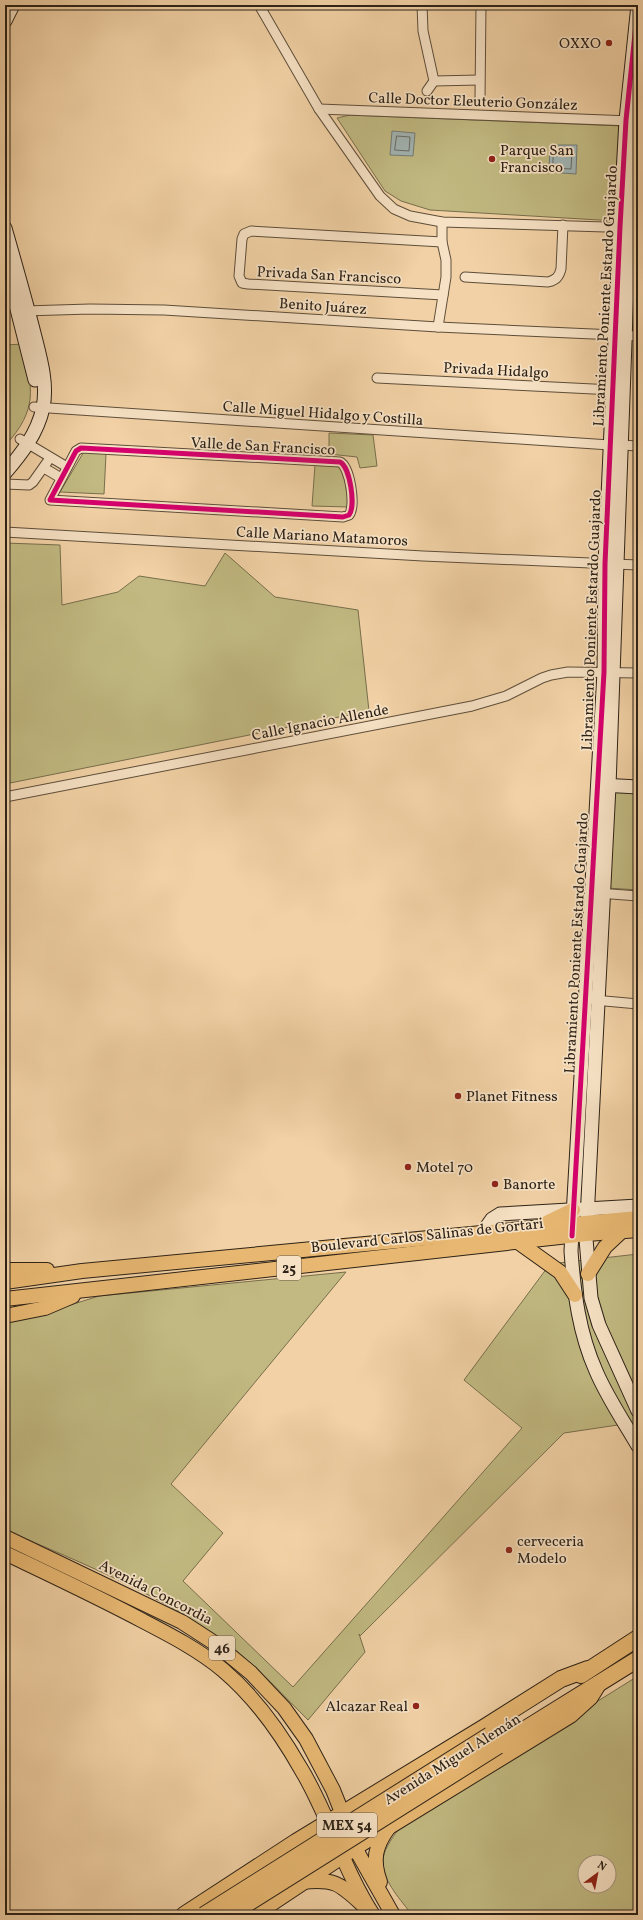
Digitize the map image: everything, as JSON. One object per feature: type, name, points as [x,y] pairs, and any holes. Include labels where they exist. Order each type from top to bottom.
[{"type":"highway","name":"Avenida Miguel Alemán","points":[[229,1915],[576,1689],[588,1669],[638,1638]]},
{"type":"highway","name":"Avenida Miguel Alemán","points":[[204,1915],[576,1689],[598,1684],[638,1658]]},
{"type":"highway","points":[[184,1915],[296,1842],[561,1679],[588,1669]]},
{"type":"highway","points":[[253,1915],[355,1847],[570,1715],[590,1697],[598,1684]]},
{"type":"highway","points":[[387,1787],[379,1802],[382,1811],[388,1816],[404,1817]]},
{"type":"highway","points":[[296,1842],[305,1844],[312,1851],[316,1860],[308,1878]]},
{"type":"main road","name":"Boulevard Carlos Salinas de Gortari","points":[[5,1282],[82,1271],[482,1233],[524,1228],[554,1220],[572,1223],[638,1218]]},
{"type":"main road","name":"Boulevard Carlos Salinas de Gortari","points":[[587,1222],[621,1232],[638,1230]]},
{"type":"main road","name":"Boulevard Carlos Salinas de Gortari","points":[[5,1299],[518,1242],[572,1223]]},
{"type":"main road","points":[[588,1274],[605,1247],[621,1232]]},
{"type":"main road","points":[[518,1242],[560,1272],[575,1295]]},
{"type":"main road","points":[[5,1270],[38,1269],[82,1271]]},
{"type":"main road","points":[[5,1316],[45,1308],[84,1291]]},
{"type":"main road","name":"Avenida Concordia","points":[[5,1536],[182,1622],[234,1657],[267,1689],[284,1708],[306,1739],[333,1790],[355,1847],[394,1915]]},
{"type":"main road","name":"Avenida Concordia","points":[[5,1553],[147,1622],[183,1643],[222,1669],[258,1706],[288,1746],[305,1775],[342,1856],[371,1913]]},
{"type":"main road","points":[[388,1827],[378,1844],[374,1859],[379,1879],[394,1915]]},
{"type":"main road","points":[[308,1878],[338,1884],[371,1913]]},
{"type":"street","points":[[5,21],[13,5]]},
{"type":"street","points":[[259,5],[319,109],[380,196],[394,209],[410,216],[442,222],[629,227]]},
{"type":"street","points":[[422,5],[423,32],[434,81],[427,91]]},
{"type":"street","points":[[480,98],[481,5]]},
{"type":"street","name":"Libramiento Poniente Estardo Guajardo","points":[[615,445],[627,336],[629,227],[638,5]]},
{"type":"street","points":[[434,81],[479,80]]},
{"type":"street","name":"Libramiento Poniente Estardo Guajardo","points":[[633,121],[638,90]]},
{"type":"street","name":"Calle Doctor Eleuterio González","points":[[319,109],[633,121]]},
{"type":"street","points":[[438,327],[446,260],[442,242],[442,222]]},
{"type":"street","points":[[465,277],[548,282],[555,280],[559,276],[561,269],[563,225]]},
{"type":"street","points":[[5,228],[24,311],[43,375],[35,431],[5,460]]},
{"type":"street","name":"Privada San Francisco","points":[[442,242],[252,231],[244,234],[242,239],[238,276],[242,283],[248,284],[443,295]]},
{"type":"street","points":[[5,262],[24,311]]},
{"type":"street","name":"Benito Juárez","points":[[24,311],[90,309],[164,310],[438,327],[627,336]]},
{"type":"street","name":"Libramiento Poniente Estardo Guajardo","points":[[627,336],[613,390],[615,445],[603,785],[604,894],[600,1001],[587,1222],[588,1274],[591,1298],[599,1326],[638,1411]]},
{"type":"street","name":"Privada Hidalgo","points":[[377,378],[613,390]]},
{"type":"street","name":"Calle Miguel Hidalgo y Costilla","points":[[38,407],[638,446]]},
{"type":"street","points":[[24,442],[67,467]]},
{"type":"street","points":[[5,473],[24,442]]},
{"type":"street","name":"Valle de San Francisco","points":[[81,448],[337,462],[342,463],[347,468],[353,507],[349,515],[343,517],[50,500],[61,478],[76,451],[81,448]]},
{"type":"street","points":[[5,484],[31,484],[50,458]]},
{"type":"street","points":[[44,468],[61,478]]},
{"type":"street","name":"Calle Mariano Matamoros","points":[[5,532],[638,565]]},
{"type":"street","name":"Calle Ignacio Allende","points":[[5,797],[472,706],[506,696],[551,675],[568,672],[638,674]]},
{"type":"street","points":[[603,785],[638,787]]},
{"type":"street","name":"Libramiento Poniente Estardo Guajardo","points":[[603,785],[591,892],[572,1223],[575,1295],[585,1341],[596,1371],[638,1446]]},
{"type":"street","points":[[591,892],[638,896]]},
{"type":"street","points":[[585,999],[638,1004]]},
{"type":"street","points":[[588,1185],[591,1193],[602,1203],[617,1207],[638,1206]]},
{"type":"street","points":[[482,1233],[492,1219],[500,1214],[572,1223],[587,1222],[617,1207]]},
{"type":"shaded area","name":"Parque San Francisco","points":[[350,115],[623,126],[616,221],[430,210],[401,201],[385,191],[337,118]]},
{"type":"shaded area","points":[[23,344],[29,374],[30,398],[28,409],[23,420],[16,433],[5,446],[5,345]]},
{"type":"shaded area","points":[[329,433],[373,435],[377,466],[360,468],[357,457],[329,454]]},
{"type":"shaded area","points":[[85,450],[106,454],[104,494],[60,492]]},
{"type":"shaded area","points":[[315,465],[343,467],[349,507],[312,506]]},
{"type":"shaded area","points":[[5,543],[60,545],[62,605],[118,592],[139,576],[205,586],[225,553],[275,597],[358,610],[369,711],[5,784]]},
{"type":"shaded area","points":[[612,791],[638,792],[638,890],[607,888]]},
{"type":"shaded area","points":[[638,1254],[638,1422],[564,1433],[360,1636],[359,1634],[365,1652],[308,1720],[238,1652],[185,1615],[95,1569],[5,1530],[5,1321],[29,1318],[99,1296],[346,1272],[171,1484],[223,1533],[183,1581],[293,1687],[522,1428],[464,1380],[550,1264]]},
{"type":"shaded area","points":[[638,1676],[638,1915],[412,1915],[398,1897],[386,1877],[384,1870],[383,1858],[387,1847],[404,1822]]},
{"type":"water","points":[[392,131],[415,133],[413,156],[390,155]]},
{"type":"water","points":[[550,145],[577,145],[576,174],[549,172]]},
{"type":"cycle path","points":[[572,1236],[604,672],[605,564],[620,227],[626,120],[638,5]]},
{"type":"cycle path","points":[[81,448],[340,462],[344,465],[347,471],[351,487],[351,510],[349,515],[343,517],[50,500],[76,451],[81,448]]},
{"type":"place","name":"OXXO","points":[[609,43]]},
{"type":"place","name":"Parque San Francisco","points":[[492,159]]},
{"type":"place","name":"Planet Fitness","points":[[458,1096]]},
{"type":"place","name":"Motel 70","points":[[408,1167]]},
{"type":"place","name":"Banorte","points":[[495,1184]]},
{"type":"place","name":"cerveceria Modelo","points":[[509,1550]]},
{"type":"place","name":"Alcazar Real","points":[[416,1706]]}]
